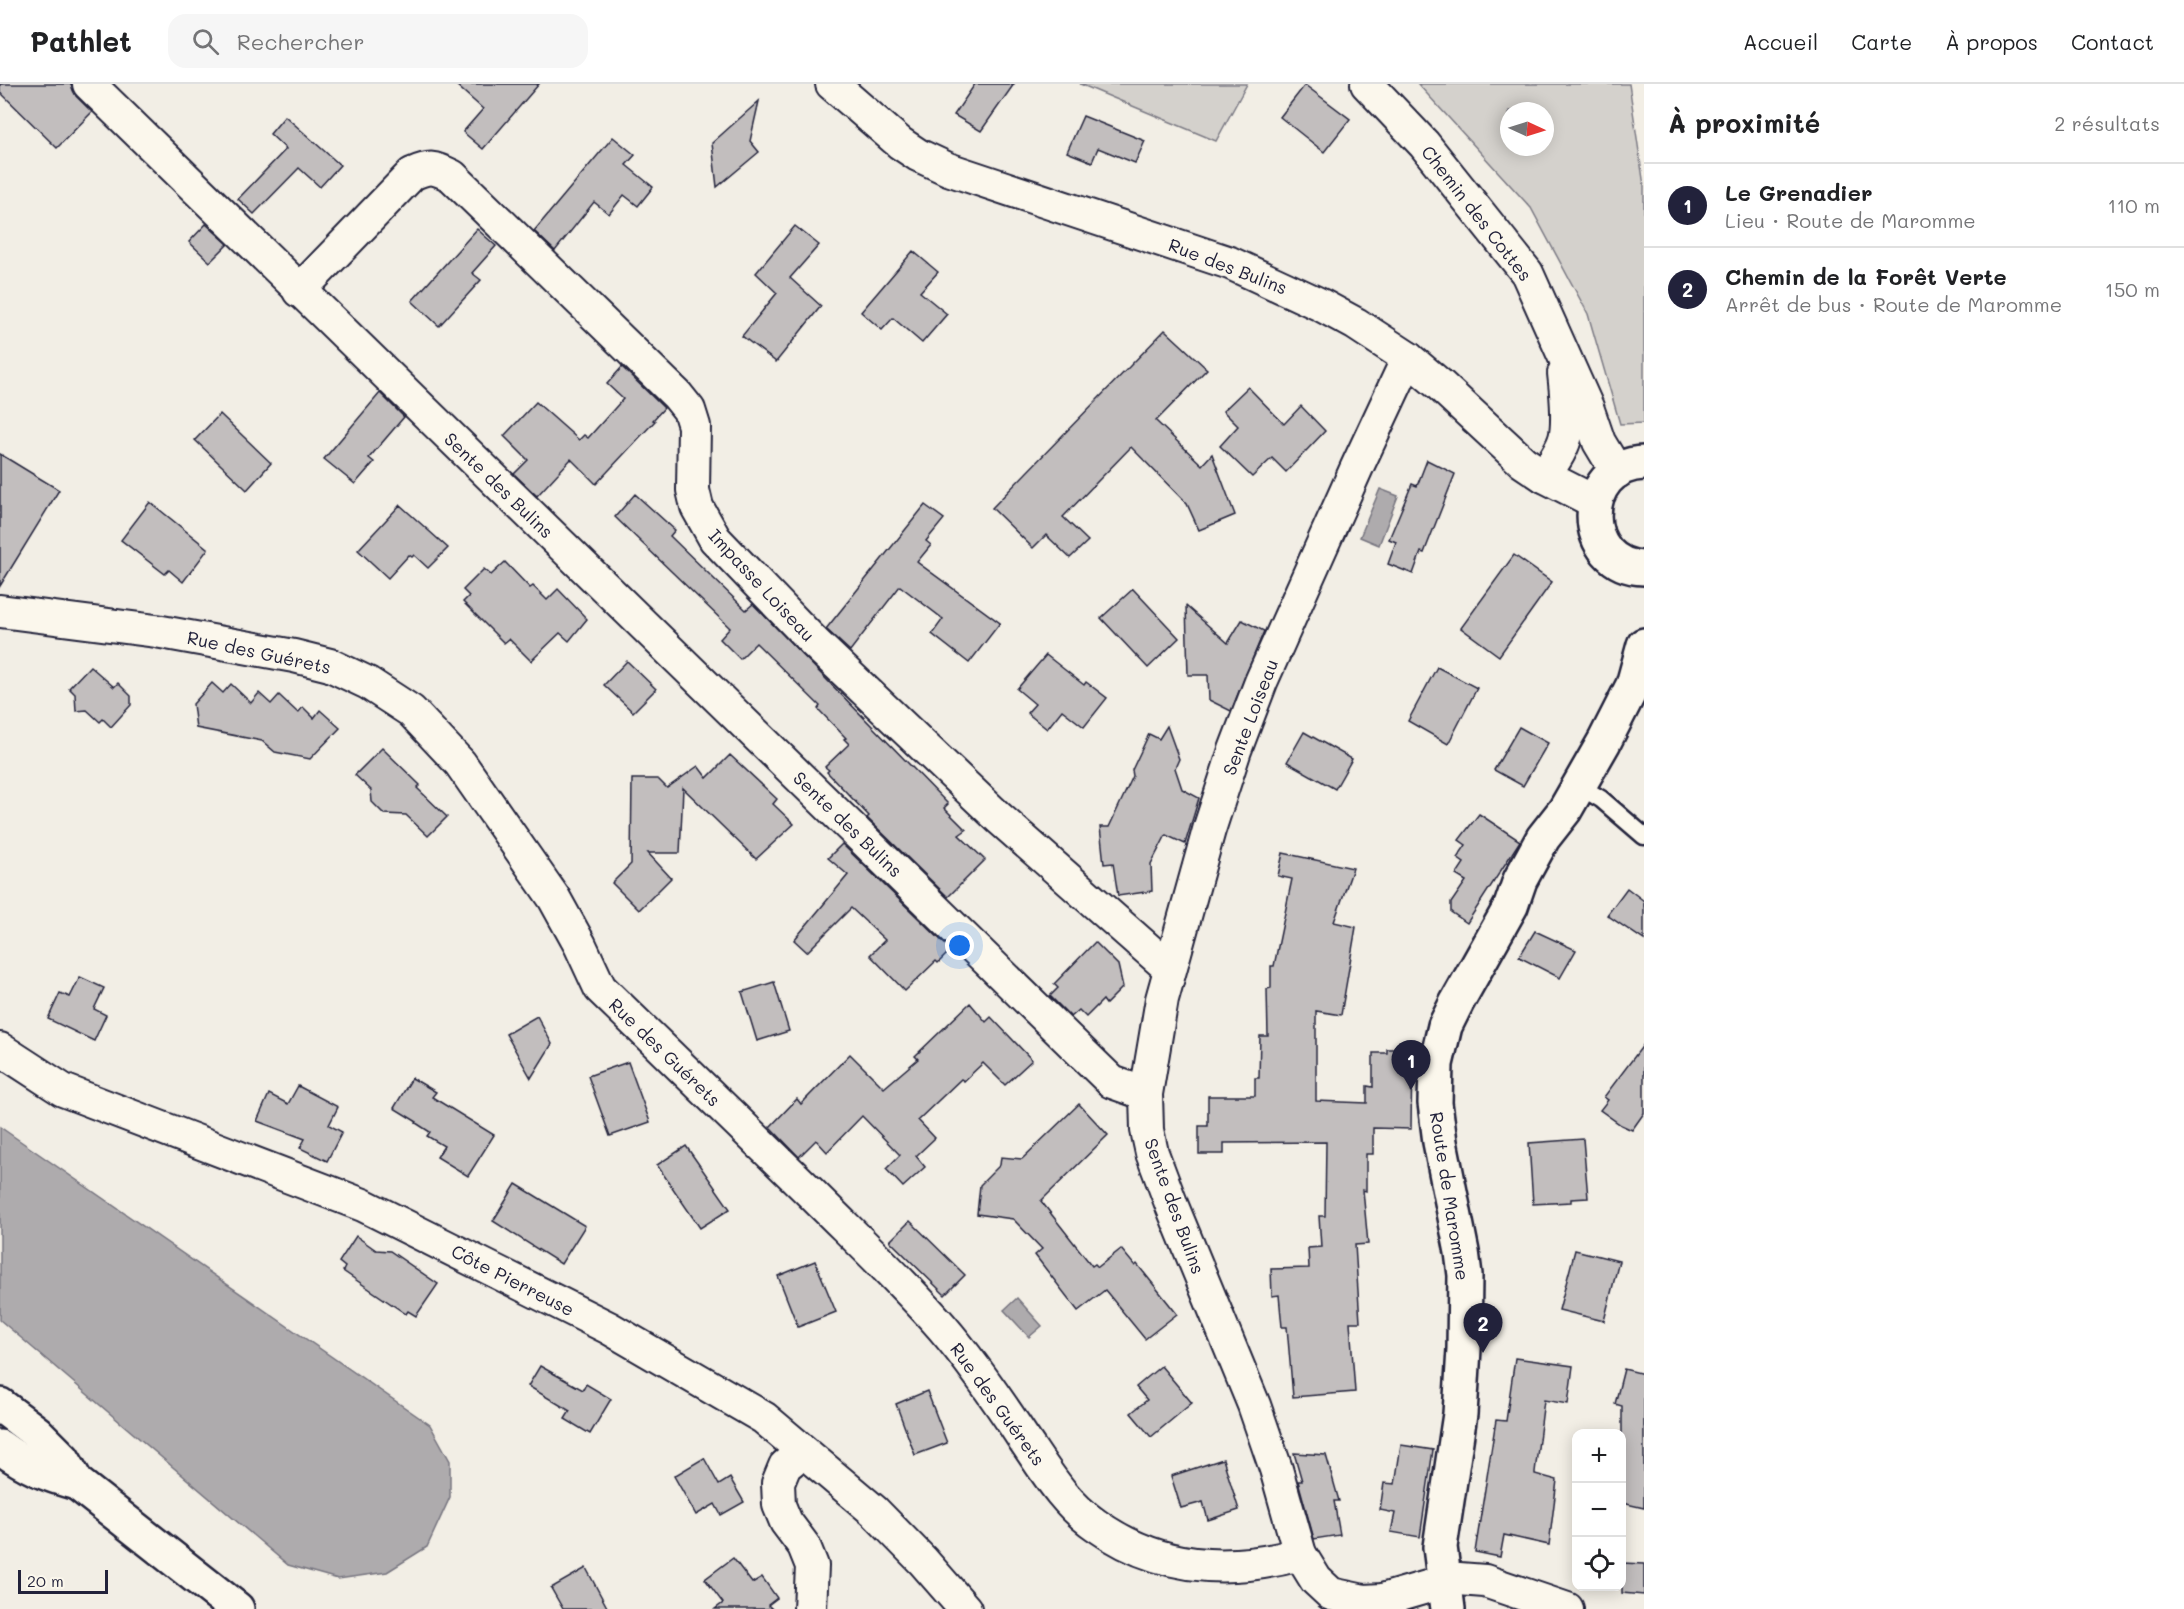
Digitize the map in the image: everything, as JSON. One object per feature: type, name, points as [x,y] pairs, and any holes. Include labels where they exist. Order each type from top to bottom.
[{"type":"street","name":"Sente des Bulins","points":[[89,84],[1112,1082],[1146,1094],[1147,1130],[1152,1153],[1254,1405],[1276,1469],[1300,1554],[1317,1580],[1330,1594],[1362,1605],[1382,1600],[1446,1595],[1459,1579],[1485,1581],[1567,1609]]},
{"type":"street","name":"Rue des Bulins","points":[[832,84],[876,124],[918,155],[958,173],[1230,263],[1321,305],[1356,324],[1408,358],[1523,462],[1544,476],[1595,502]]},
{"type":"street","name":"Chemin des Cottes","points":[[1368,84],[1424,144],[1527,273],[1587,407],[1599,442],[1631,467]]},
{"type":"street","name":"Impasse Loiseau","points":[[299,291],[412,174],[426,168],[437,168],[452,176],[677,395],[689,410],[694,426],[693,490],[697,507],[715,539],[815,643],[999,819],[1169,969]]},
{"type":"street","name":"Chemin des Cottes","points":[[1544,476],[1566,436],[1567,409],[1563,357]]},
{"type":"street","name":"Sente Loiseau","points":[[1146,1094],[1169,969],[1209,830],[1235,750],[1261,682],[1408,358]]},
{"type":"street","points":[[1631,467],[1604,485],[1595,502],[1594,527],[1599,539],[1615,558],[1626,564],[1644,568]]},
{"type":"street","name":"Rue des Guérets","points":[[0,611],[156,631],[294,656],[330,665],[368,683],[411,711],[460,763],[554,898],[600,988],[909,1290],[982,1378],[1065,1499],[1095,1525],[1126,1543],[1195,1566],[1234,1567],[1270,1562],[1300,1554]]},
{"type":"street","name":"Route de Maromme","points":[[1446,1595],[1440,1547],[1460,1414],[1465,1275],[1435,1103],[1436,1064],[1445,1026],[1511,906],[1520,880],[1543,838],[1565,810],[1633,685],[1644,645]]},
{"type":"street","name":"Côte Pierreuse","points":[[0,1049],[63,1090],[363,1205],[609,1328],[764,1418],[874,1511],[923,1561],[965,1609]]},
{"type":"street","points":[[0,1405],[37,1433],[63,1459],[77,1483],[237,1609]]},
{"type":"street","points":[[0,1447],[19,1461],[45,1474],[77,1483]]},
{"type":"street","points":[[802,1452],[785,1466],[778,1483],[779,1505],[786,1522],[804,1546],[812,1566],[810,1609]]},
{"type":"lane","points":[[1579,786],[1600,799],[1644,836]]},
{"type":"shaded area","points":[[1080,84],[1247,84],[1216,141]]},
{"type":"shaded area","points":[[1418,84],[1629,84],[1644,186],[1644,423],[1620,424],[1588,314],[1531,208]]},
{"type":"shaded area","points":[[1380,489],[1398,496],[1379,545],[1360,537]]},
{"type":"shaded area","points":[[0,1127],[430,1425],[450,1461],[450,1497],[427,1547],[387,1572],[338,1579],[288,1565],[0,1320]]},
{"type":"shaded area","points":[[1017,1298],[1042,1326],[1029,1337],[1004,1310]]},
{"type":"building","points":[[0,84],[71,84],[76,96],[92,112],[57,148],[0,92]]},
{"type":"building","points":[[455,84],[539,84],[483,149],[463,132],[483,109]]},
{"type":"building","points":[[975,84],[1014,84],[981,131],[954,115]]},
{"type":"building","points":[[1305,85],[1350,119],[1324,152],[1280,117]]},
{"type":"building","points":[[759,101],[750,141],[759,152],[717,187],[712,143]]},
{"type":"building","points":[[285,116],[340,165],[320,187],[299,168],[254,214],[238,199],[286,149],[270,134]]},
{"type":"building","points":[[1083,116],[1145,141],[1135,163],[1098,148],[1092,162],[1067,152]]},
{"type":"building","points":[[613,137],[635,155],[626,165],[653,187],[638,206],[624,195],[609,214],[594,202],[555,251],[534,231]]},
{"type":"building","points":[[206,224],[228,244],[210,262],[189,242]]},
{"type":"building","points":[[795,226],[819,245],[790,278],[821,306],[776,362],[742,336],[777,293],[756,273]]},
{"type":"building","points":[[477,229],[496,246],[472,273],[481,280],[439,326],[412,301]]},
{"type":"building","points":[[913,251],[938,272],[920,292],[947,314],[922,343],[893,318],[882,330],[861,312]]},
{"type":"building","points":[[1165,330],[1207,369],[1156,421],[1202,465],[1212,454],[1235,515],[1199,530],[1187,504],[1131,447],[1063,517],[1088,541],[1070,558],[1046,535],[1033,548],[992,508]]},
{"type":"building","points":[[622,367],[664,408],[653,420],[655,421],[596,484],[571,459],[537,496],[514,474],[528,460],[504,436],[536,402],[579,440],[584,435],[588,438],[623,399],[607,384]]},
{"type":"building","points":[[1248,387],[1284,424],[1301,406],[1325,431],[1286,472],[1272,458],[1252,477],[1220,446],[1238,426],[1223,411]]},
{"type":"building","points":[[380,393],[404,417],[369,458],[374,462],[355,484],[324,459]]},
{"type":"building","points":[[220,414],[271,463],[247,490],[195,440]]},
{"type":"building","points":[[0,454],[59,490],[0,586]]},
{"type":"building","points":[[1427,460],[1455,474],[1424,553],[1421,552],[1413,574],[1388,564],[1396,542],[1389,539],[1412,484],[1417,486]]},
{"type":"building","points":[[635,494],[675,530],[670,536],[746,610],[753,604],[948,804],[944,808],[966,830],[959,835],[985,860],[948,897],[867,818],[869,816],[827,772],[829,770],[825,767],[849,744],[818,709],[820,706],[756,643],[740,659],[720,639],[730,628],[615,517]]},
{"type":"building","points":[[150,502],[208,549],[183,582],[169,570],[165,574],[121,540]]},
{"type":"building","points":[[400,505],[448,548],[428,568],[414,555],[412,557],[409,555],[388,578],[358,550]]},
{"type":"building","points":[[925,505],[944,519],[926,541],[931,545],[917,562],[1000,623],[969,663],[932,634],[943,619],[900,586],[850,651],[826,629]]},
{"type":"building","points":[[1514,555],[1552,582],[1499,656],[1461,628]]},
{"type":"building","points":[[505,562],[530,588],[533,586],[547,600],[558,589],[587,619],[569,641],[560,633],[531,661],[509,639],[504,643],[463,602],[469,596],[463,590],[484,569],[491,575]]},
{"type":"building","points":[[1133,589],[1179,638],[1148,668],[1101,618]]},
{"type":"building","points":[[1186,606],[1228,643],[1242,620],[1264,631],[1231,711],[1209,700],[1208,675],[1188,675]]},
{"type":"building","points":[[1046,655],[1084,685],[1086,682],[1107,698],[1084,727],[1062,710],[1047,729],[1027,713],[1035,704],[1017,689]]},
{"type":"building","points":[[627,661],[656,689],[633,712],[604,685]]},
{"type":"building","points":[[90,666],[114,687],[118,683],[131,696],[131,705],[111,727],[103,719],[100,722],[87,710],[76,711],[75,694],[69,688]]},
{"type":"building","points":[[1437,667],[1477,688],[1448,744],[1408,721]]},
{"type":"building","points":[[212,683],[223,693],[231,684],[251,703],[259,693],[271,704],[279,695],[298,713],[303,707],[314,718],[320,710],[340,728],[310,759],[275,752],[262,741],[196,728],[193,704]]},
{"type":"building","points":[[1167,726],[1179,759],[1175,768],[1182,789],[1199,798],[1185,844],[1166,835],[1151,864],[1152,891],[1118,896],[1113,863],[1104,864],[1100,827],[1109,827],[1133,776],[1132,770],[1149,734],[1159,739]]},
{"type":"building","points":[[1519,727],[1548,743],[1523,786],[1494,770]]},
{"type":"building","points":[[1304,732],[1352,759],[1335,789],[1287,762]]},
{"type":"building","points":[[382,748],[420,785],[417,788],[447,817],[428,836],[406,815],[384,814],[372,802],[371,790],[355,775]]},
{"type":"building","points":[[730,755],[777,799],[773,804],[794,824],[756,859],[683,788],[680,853],[648,853],[671,878],[639,910],[612,883],[631,864],[632,779],[658,779],[667,788],[698,766],[707,778]]},
{"type":"building","points":[[1479,814],[1520,841],[1467,923],[1451,912],[1451,903],[1466,881],[1456,875],[1464,863],[1457,858],[1466,845],[1459,840]]},
{"type":"building","points":[[842,844],[951,950],[905,991],[870,955],[885,940],[851,908],[807,952],[794,940],[848,875],[828,858]]},
{"type":"building","points":[[1283,853],[1353,868],[1334,922],[1356,927],[1341,1015],[1316,1011],[1316,1101],[1367,1103],[1367,1086],[1373,1087],[1373,1053],[1387,1053],[1387,1049],[1412,1049],[1411,1129],[1373,1128],[1373,1154],[1366,1154],[1366,1191],[1363,1190],[1368,1244],[1355,1245],[1360,1322],[1350,1322],[1355,1392],[1293,1397],[1287,1327],[1282,1327],[1279,1295],[1272,1296],[1271,1269],[1309,1268],[1308,1248],[1321,1247],[1319,1216],[1325,1216],[1326,1142],[1224,1143],[1224,1154],[1199,1154],[1199,1126],[1208,1126],[1208,1096],[1255,1096],[1255,1078],[1259,1078],[1260,1036],[1268,1036],[1267,989],[1271,988],[1271,966],[1274,966],[1292,879],[1278,876]]},
{"type":"building","points":[[1627,888],[1644,901],[1644,940],[1607,915]]},
{"type":"building","points":[[1535,931],[1576,950],[1560,978],[1519,957]]},
{"type":"building","points":[[1095,942],[1118,965],[1123,987],[1106,1004],[1103,1000],[1086,1017],[1079,1010],[1071,1017],[1050,996],[1058,988],[1054,984]]},
{"type":"building","points":[[80,977],[104,988],[94,1009],[106,1015],[94,1041],[48,1019],[60,993],[70,997]]},
{"type":"building","points":[[774,982],[789,1031],[757,1041],[742,992]]},
{"type":"building","points":[[970,1003],[986,1022],[991,1017],[1032,1060],[1005,1085],[983,1063],[964,1081],[961,1079],[918,1120],[935,1138],[916,1156],[925,1167],[903,1187],[886,1169],[900,1155],[862,1116],[827,1152],[816,1140],[799,1157],[770,1127],[797,1099],[801,1104],[850,1054],[884,1088],[918,1059],[915,1056]]},
{"type":"building","points":[[537,1016],[552,1044],[531,1078],[506,1034]]},
{"type":"building","points":[[1644,1044],[1644,1113],[1632,1130],[1600,1110],[1608,1100],[1604,1097]]},
{"type":"building","points":[[628,1062],[650,1122],[610,1136],[588,1076]]},
{"type":"building","points":[[412,1078],[436,1092],[432,1097],[494,1135],[468,1176],[437,1157],[444,1146],[427,1136],[430,1132],[417,1122],[394,1108]]},
{"type":"building","points":[[298,1086],[338,1107],[329,1125],[342,1132],[327,1161],[300,1148],[305,1139],[257,1121],[269,1094],[288,1104]]},
{"type":"building","points":[[1079,1104],[1108,1135],[1041,1201],[1092,1266],[1095,1264],[1098,1267],[1121,1249],[1135,1266],[1137,1264],[1177,1314],[1145,1339],[1105,1290],[1078,1311],[1035,1255],[1042,1249],[1013,1219],[977,1214],[980,1185],[1000,1165],[1001,1157],[1022,1159]]},
{"type":"building","points":[[1583,1139],[1588,1198],[1571,1199],[1571,1202],[1533,1204],[1529,1143]]},
{"type":"building","points":[[686,1146],[730,1209],[700,1228],[657,1165]]},
{"type":"building","points":[[516,1184],[585,1226],[561,1264],[493,1221]]},
{"type":"building","points":[[910,1221],[965,1275],[945,1295],[890,1241]]},
{"type":"building","points":[[356,1236],[376,1250],[390,1251],[438,1284],[416,1316],[408,1311],[406,1314],[343,1271],[345,1267],[339,1262]]},
{"type":"building","points":[[1575,1250],[1619,1261],[1604,1321],[1559,1310]]},
{"type":"building","points":[[815,1261],[836,1312],[798,1327],[778,1276]]},
{"type":"building","points":[[1515,1358],[1573,1366],[1568,1404],[1544,1400],[1535,1474],[1557,1480],[1549,1545],[1504,1535],[1500,1557],[1475,1552],[1496,1420],[1506,1421]]},
{"type":"building","points":[[540,1366],[583,1390],[586,1384],[611,1399],[590,1434],[565,1419],[570,1411],[528,1386]]},
{"type":"building","points":[[1161,1366],[1192,1403],[1151,1437],[1131,1413],[1147,1400],[1136,1387]]},
{"type":"building","points":[[1624,1369],[1644,1374],[1644,1508],[1626,1504],[1626,1429],[1622,1429],[1622,1406],[1615,1404]]},
{"type":"building","points":[[927,1391],[947,1443],[915,1455],[896,1404]]},
{"type":"building","points":[[1401,1445],[1433,1450],[1420,1537],[1391,1532],[1395,1513],[1380,1510],[1384,1483],[1395,1484]]},
{"type":"building","points":[[1294,1453],[1326,1455],[1339,1501],[1334,1501],[1340,1535],[1314,1539],[1298,1481],[1302,1481]]},
{"type":"building","points":[[704,1458],[719,1485],[730,1478],[744,1502],[721,1515],[715,1504],[696,1515],[674,1476]]},
{"type":"building","points":[[1223,1459],[1239,1510],[1208,1520],[1203,1502],[1181,1508],[1171,1476]]},
{"type":"building","points":[[733,1558],[752,1583],[762,1577],[777,1598],[768,1605],[772,1609],[715,1609],[723,1603],[705,1579]]},
{"type":"building","points":[[1626,1563],[1644,1564],[1644,1595],[1622,1593],[1626,1591]]},
{"type":"building","points":[[586,1568],[608,1609],[563,1609],[551,1588]]},
{"type":"place","name":"Le Grenadier","points":[[1411,1090]]},
{"type":"place","name":"Chemin de la Forêt Verte","points":[[1483,1353]]}]
